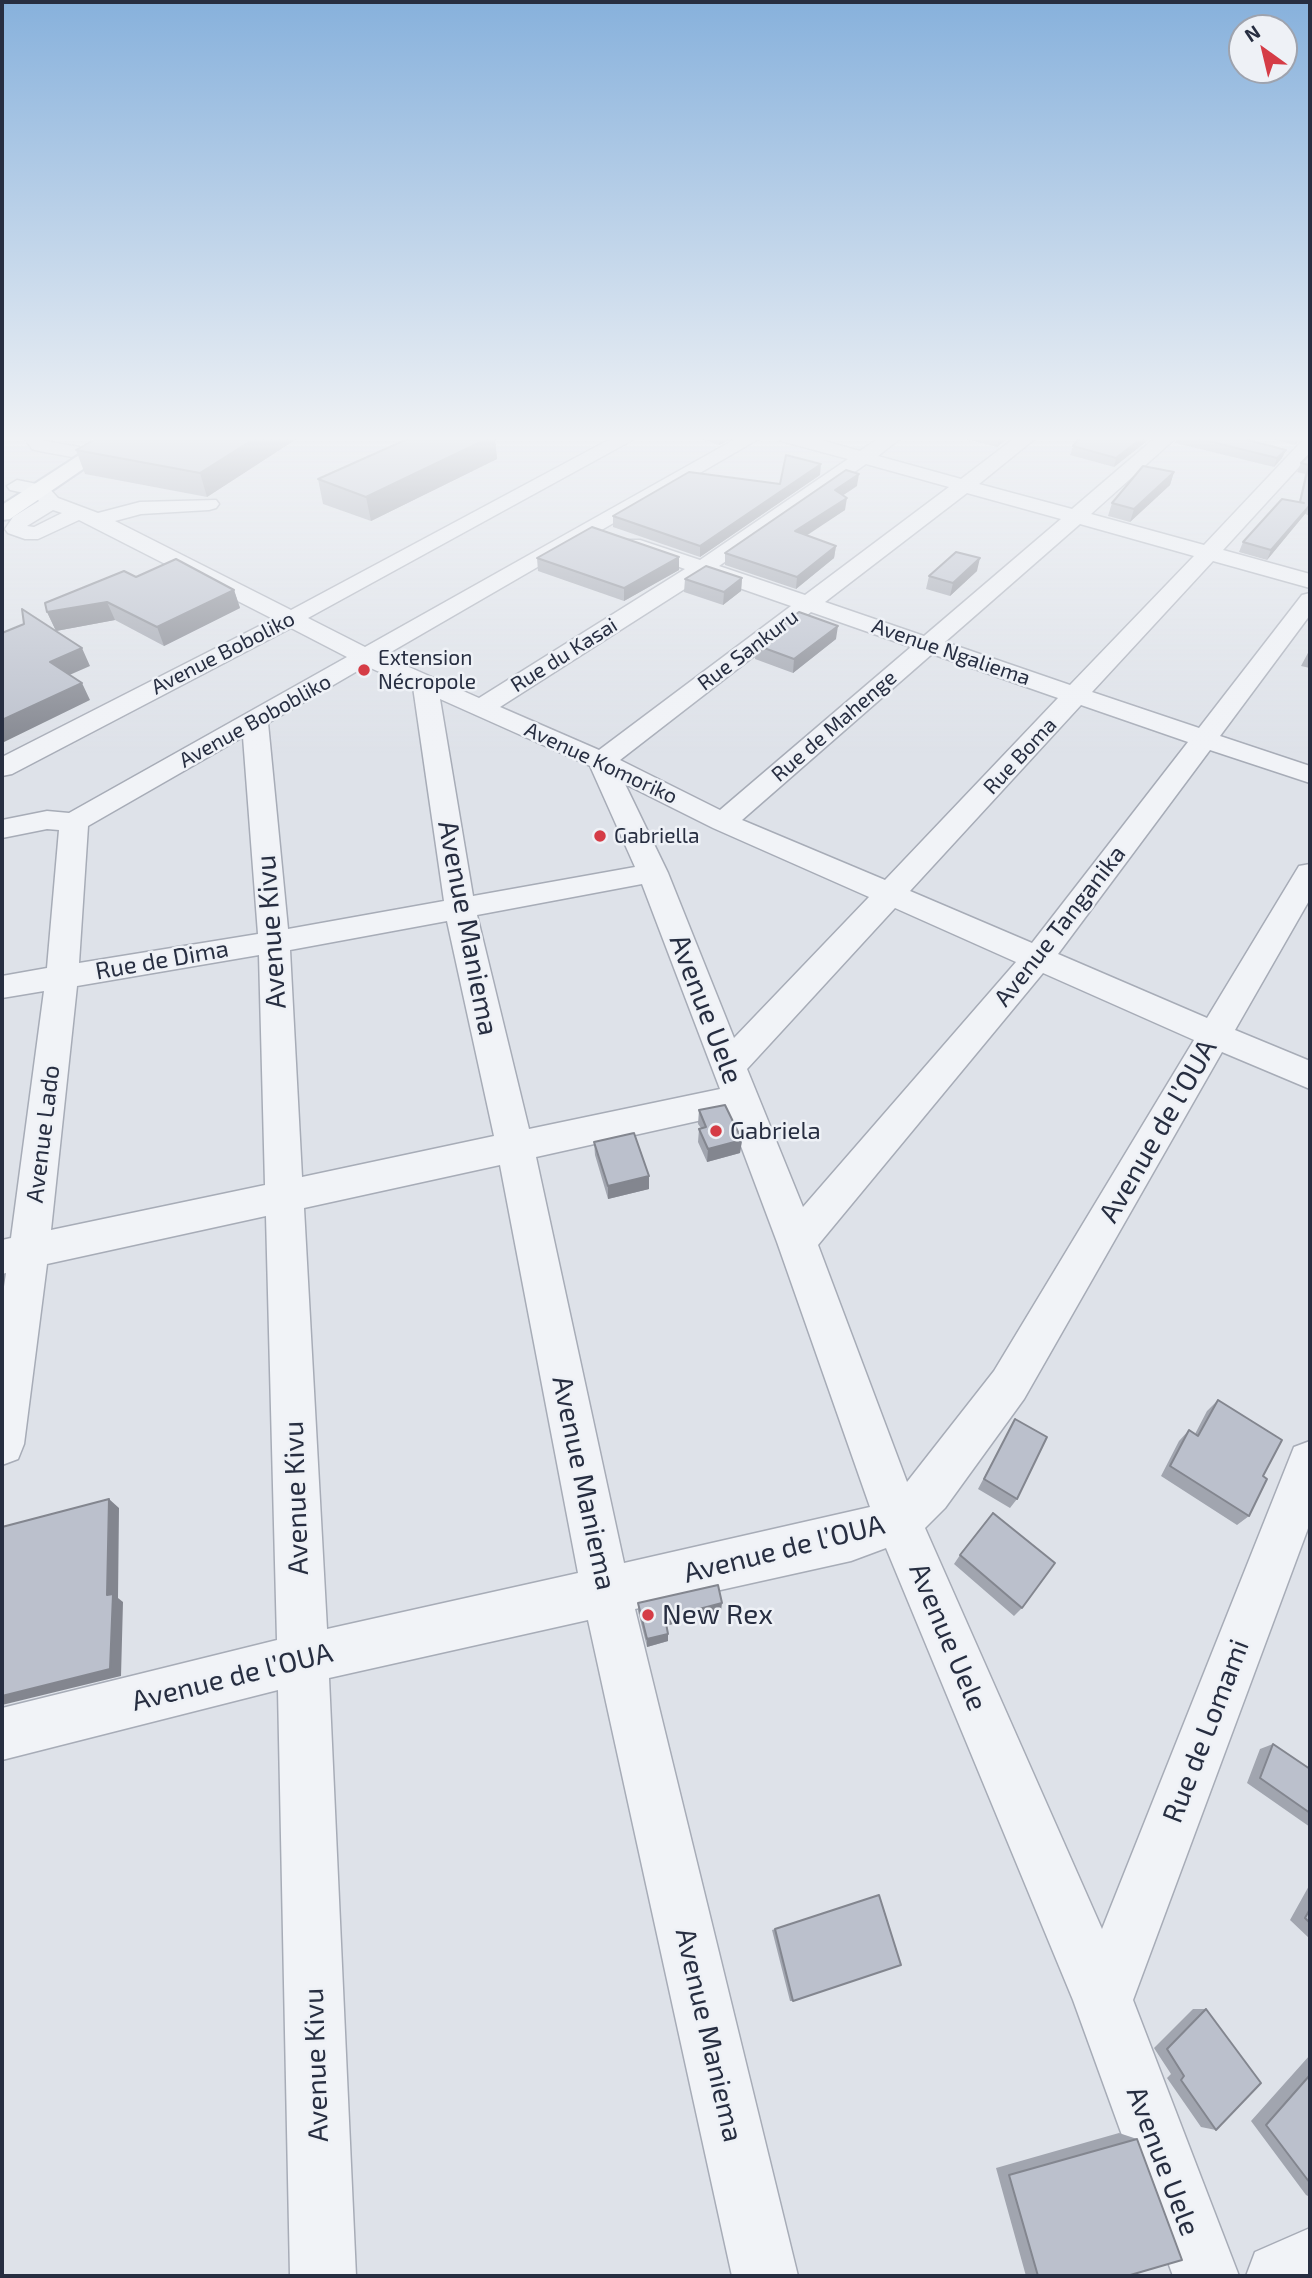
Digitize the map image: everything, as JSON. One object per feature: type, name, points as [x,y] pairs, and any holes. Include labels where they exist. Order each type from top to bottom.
[{"type":"street","name":"Avenue Komoriko","points":[[140,543],[368,658],[601,761],[723,822],[1039,956],[1214,1036],[1310,1076]]},
{"type":"street","name":"Avenue Boboliko","points":[[2,768],[153,690],[174,692],[185,689],[253,653],[260,646],[265,631],[431,543]]},
{"type":"street","name":"Avenue Bobobliko","points":[[2,829],[47,821],[74,822],[569,543]]},
{"type":"street","name":"Avenue Ngaliema","points":[[631,543],[1310,775]]},
{"type":"street","name":"Rue du Kasai","points":[[480,708],[738,543]]},
{"type":"street","name":"Rue Sankuru","points":[[601,761],[888,543]]},
{"type":"street","name":"Rue de Mahenge","points":[[723,822],[1045,543]]},
{"type":"street","points":[[1170,543],[1310,582]]},
{"type":"street","name":"Rue Boma","points":[[735,1082],[893,893],[1217,543]]},
{"type":"street","name":"Avenue Tanganika","points":[[797,1242],[1039,956],[1310,600]]},
{"type":"street","name":"Avenue Maniema","points":[[425,684],[460,908],[515,1147],[606,1591],[765,2276]]},
{"type":"street","name":"Avenue Kivu","points":[[255,721],[274,942],[303,1659],[323,2276]]},
{"type":"street","name":"Avenue Uele","points":[[601,761],[653,873],[797,1242],[898,1521],[1102,2000],[1206,2276]]},
{"type":"street","name":"Avenue Lado","points":[[2,1444],[15,1255],[62,978],[74,822]]},
{"type":"street","name":"Rue de Dima","points":[[2,987],[274,942],[653,873]]},
{"type":"street","name":"Avenue de l’OUA","points":[[2,1734],[303,1659],[851,1537],[898,1521],[929,1492],[1009,1385],[1310,873]]},
{"type":"street","points":[[15,1255],[515,1147],[735,1082]]},
{"type":"street","name":"Rue de Lomami","points":[[1102,2000],[1310,1463]]},
{"type":"street","points":[[1279,2276],[1310,2261]]},
{"type":"building","points":[[563,543],[639,543],[679,557],[624,588],[537,558]]},
{"type":"building","points":[[739,543],[829,543],[836,546],[797,577],[725,553]]},
{"type":"building","points":[[1248,543],[1277,543],[1271,550]]},
{"type":"building","points":[[956,552],[980,558],[953,583],[929,576]]},
{"type":"building","points":[[176,559],[234,590],[157,627],[107,602],[47,612],[45,603],[124,571],[136,577]]},
{"type":"building","points":[[706,566],[742,578],[724,592],[685,579]]},
{"type":"building","points":[[22,609],[82,648],[50,662],[82,683],[2,720],[2,633],[24,624]]},
{"type":"building","points":[[799,612],[838,626],[794,659],[756,645]]},
{"type":"building","points":[[725,1105],[742,1140],[708,1149],[699,1129],[706,1127],[699,1110]]},
{"type":"building","points":[[634,1133],[649,1176],[608,1186],[594,1142]]},
{"type":"building","points":[[1218,1400],[1282,1440],[1263,1476],[1267,1479],[1249,1516],[1170,1466],[1189,1430],[1198,1436]]},
{"type":"building","points":[[1015,1419],[1047,1437],[1017,1499],[984,1479]]},
{"type":"building","points":[[109,1499],[107,1595],[113,1594],[110,1669],[2,1696],[2,1527]]},
{"type":"building","points":[[993,1513],[1055,1563],[1022,1608],[960,1555]]},
{"type":"building","points":[[718,1585],[722,1603],[665,1618],[668,1634],[647,1639],[638,1603]]},
{"type":"building","points":[[1273,1744],[1310,1769],[1310,1813],[1260,1778]]},
{"type":"building","points":[[879,1895],[901,1965],[793,2001],[775,1929]]},
{"type":"building","points":[[1310,1909],[1310,1923],[1305,1918]]},
{"type":"building","points":[[1206,2009],[1261,2083],[1216,2130],[1181,2080],[1184,2076],[1167,2049]]},
{"type":"building","points":[[1310,2075],[1310,2183],[1266,2125]]},
{"type":"building","points":[[1137,2139],[1182,2260],[1127,2276],[1038,2276],[1009,2175]]},
{"type":"place","name":"Extension Nécropole","points":[[364,670]]},
{"type":"place","name":"Gabriella","points":[[600,836]]},
{"type":"place","name":"Gabriela","points":[[716,1131]]},
{"type":"place","name":"New Rex","points":[[648,1615]]}]
